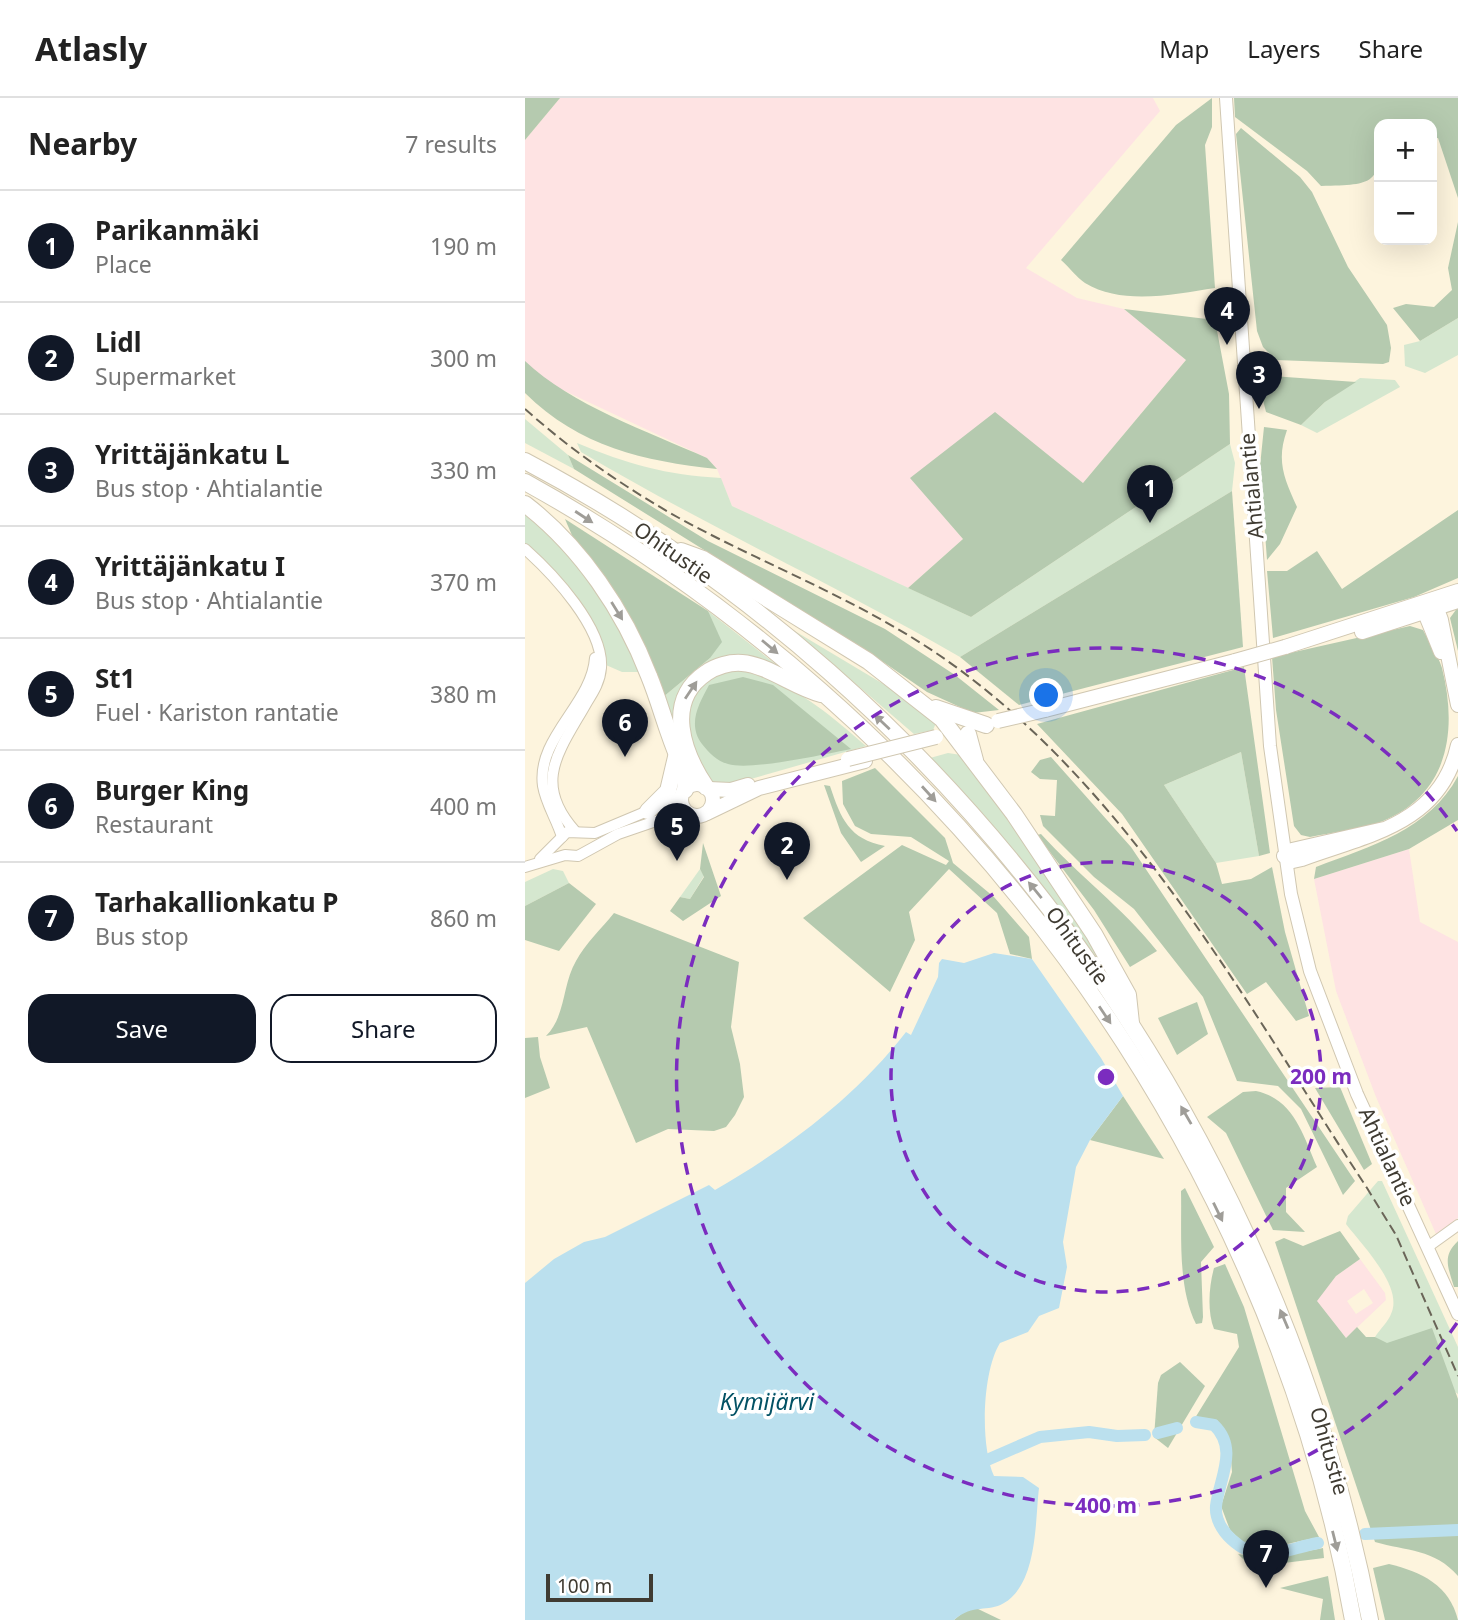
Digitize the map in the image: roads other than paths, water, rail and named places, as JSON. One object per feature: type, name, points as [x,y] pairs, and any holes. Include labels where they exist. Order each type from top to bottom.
[{"type":"highway","name":"Ohitustie","points":[[525,461],[567,483],[671,548],[829,673],[931,771],[999,845],[1052,911],[1131,1026],[1201,1142],[1287,1326],[1318,1411],[1344,1502],[1370,1620]]},
{"type":"highway","name":"Ohitustie","points":[[525,482],[678,579],[764,642],[827,695],[919,783],[987,858],[1080,979],[1168,1116],[1225,1227],[1271,1332],[1326,1504],[1353,1620]]},
{"type":"highway","points":[[525,504],[577,556],[622,617],[649,676],[686,780],[684,799],[696,816],[708,813],[759,788],[850,762],[1458,601]]},
{"type":"highway","points":[[671,548],[703,559],[761,594],[868,662],[942,719],[949,736],[975,763],[1014,814],[1094,934],[1129,995],[1131,1026]]},
{"type":"highway","points":[[1429,608],[1458,591]]},
{"type":"highway","points":[[1429,608],[1457,699]]},
{"type":"highway","points":[[708,813],[713,802],[688,754],[681,726],[684,698],[701,676],[726,664],[742,663],[773,673],[800,689],[827,695]]},
{"type":"highway","points":[[927,705],[992,723]]},
{"type":"highway","points":[[1290,856],[1384,829],[1412,816],[1434,797],[1451,768],[1458,745]]},
{"type":"highway","points":[[648,811],[668,791],[677,755]]},
{"type":"highway","points":[[684,799],[695,784],[731,790],[850,762]]},
{"type":"main road","name":"Ahtialantie","points":[[1226,98],[1270,746],[1290,856],[1302,946],[1320,999],[1381,1149],[1429,1246],[1458,1314]]},
{"type":"street","points":[[525,550],[560,585],[593,638],[601,660],[599,683],[553,765],[551,785],[555,799],[576,832],[585,840],[583,852]]},
{"type":"street","points":[[565,855],[560,848],[561,839],[543,785],[545,764],[552,745],[591,677],[596,657],[593,638]]},
{"type":"street","points":[[538,861],[567,832],[595,833],[684,799]]},
{"type":"street","points":[[525,867],[565,855],[573,857],[684,799]]},
{"type":"street","points":[[1429,1246],[1458,1225]]},
{"type":"water","name":"Kymijärvi","points":[[994,953],[1032,959],[1101,1058],[1123,1096],[1090,1140],[1076,1167],[1063,1242],[1067,1267],[1059,1308],[1039,1316],[1028,1332],[1000,1343],[989,1372],[985,1428],[989,1463],[994,1476],[1023,1477],[1039,1488],[1033,1550],[1023,1581],[1015,1594],[998,1606],[974,1610],[954,1620],[525,1620],[525,1283],[554,1259],[584,1242],[605,1237],[709,1185],[715,1190],[768,1157],[842,1100],[865,1079],[906,1032],[911,1035],[938,977],[942,959],[964,963]]},
{"type":"waterway","points":[[1196,1422],[1214,1425],[1225,1444],[1225,1464],[1216,1506],[1220,1524],[1231,1539],[1248,1550],[1265,1554],[1318,1543]]},
{"type":"waterway","points":[[1158,1433],[1177,1428]]},
{"type":"waterway","points":[[987,1460],[1040,1437],[1089,1432],[1117,1436],[1145,1435]]},
{"type":"waterway","points":[[1365,1534],[1458,1530]]},
{"type":"railway","points":[[525,409],[618,481],[679,518],[876,617],[939,655],[1007,707],[1068,767],[1125,831],[1177,899],[1227,971],[1367,1188],[1396,1235],[1458,1376]]},
{"type":"place","name":"Yrittäjänkatu I","points":[[1227,345]]},
{"type":"place","name":"Yrittäjänkatu L","points":[[1259,409]]},
{"type":"place","name":"Parikanmäki","points":[[1150,523]]},
{"type":"place","name":"Burger King","points":[[625,757]]},
{"type":"place","name":"St1","points":[[677,861]]},
{"type":"place","name":"Lidl","points":[[787,880]]},
{"type":"place","name":"Tarhakallionkatu P","points":[[1266,1588]]}]
